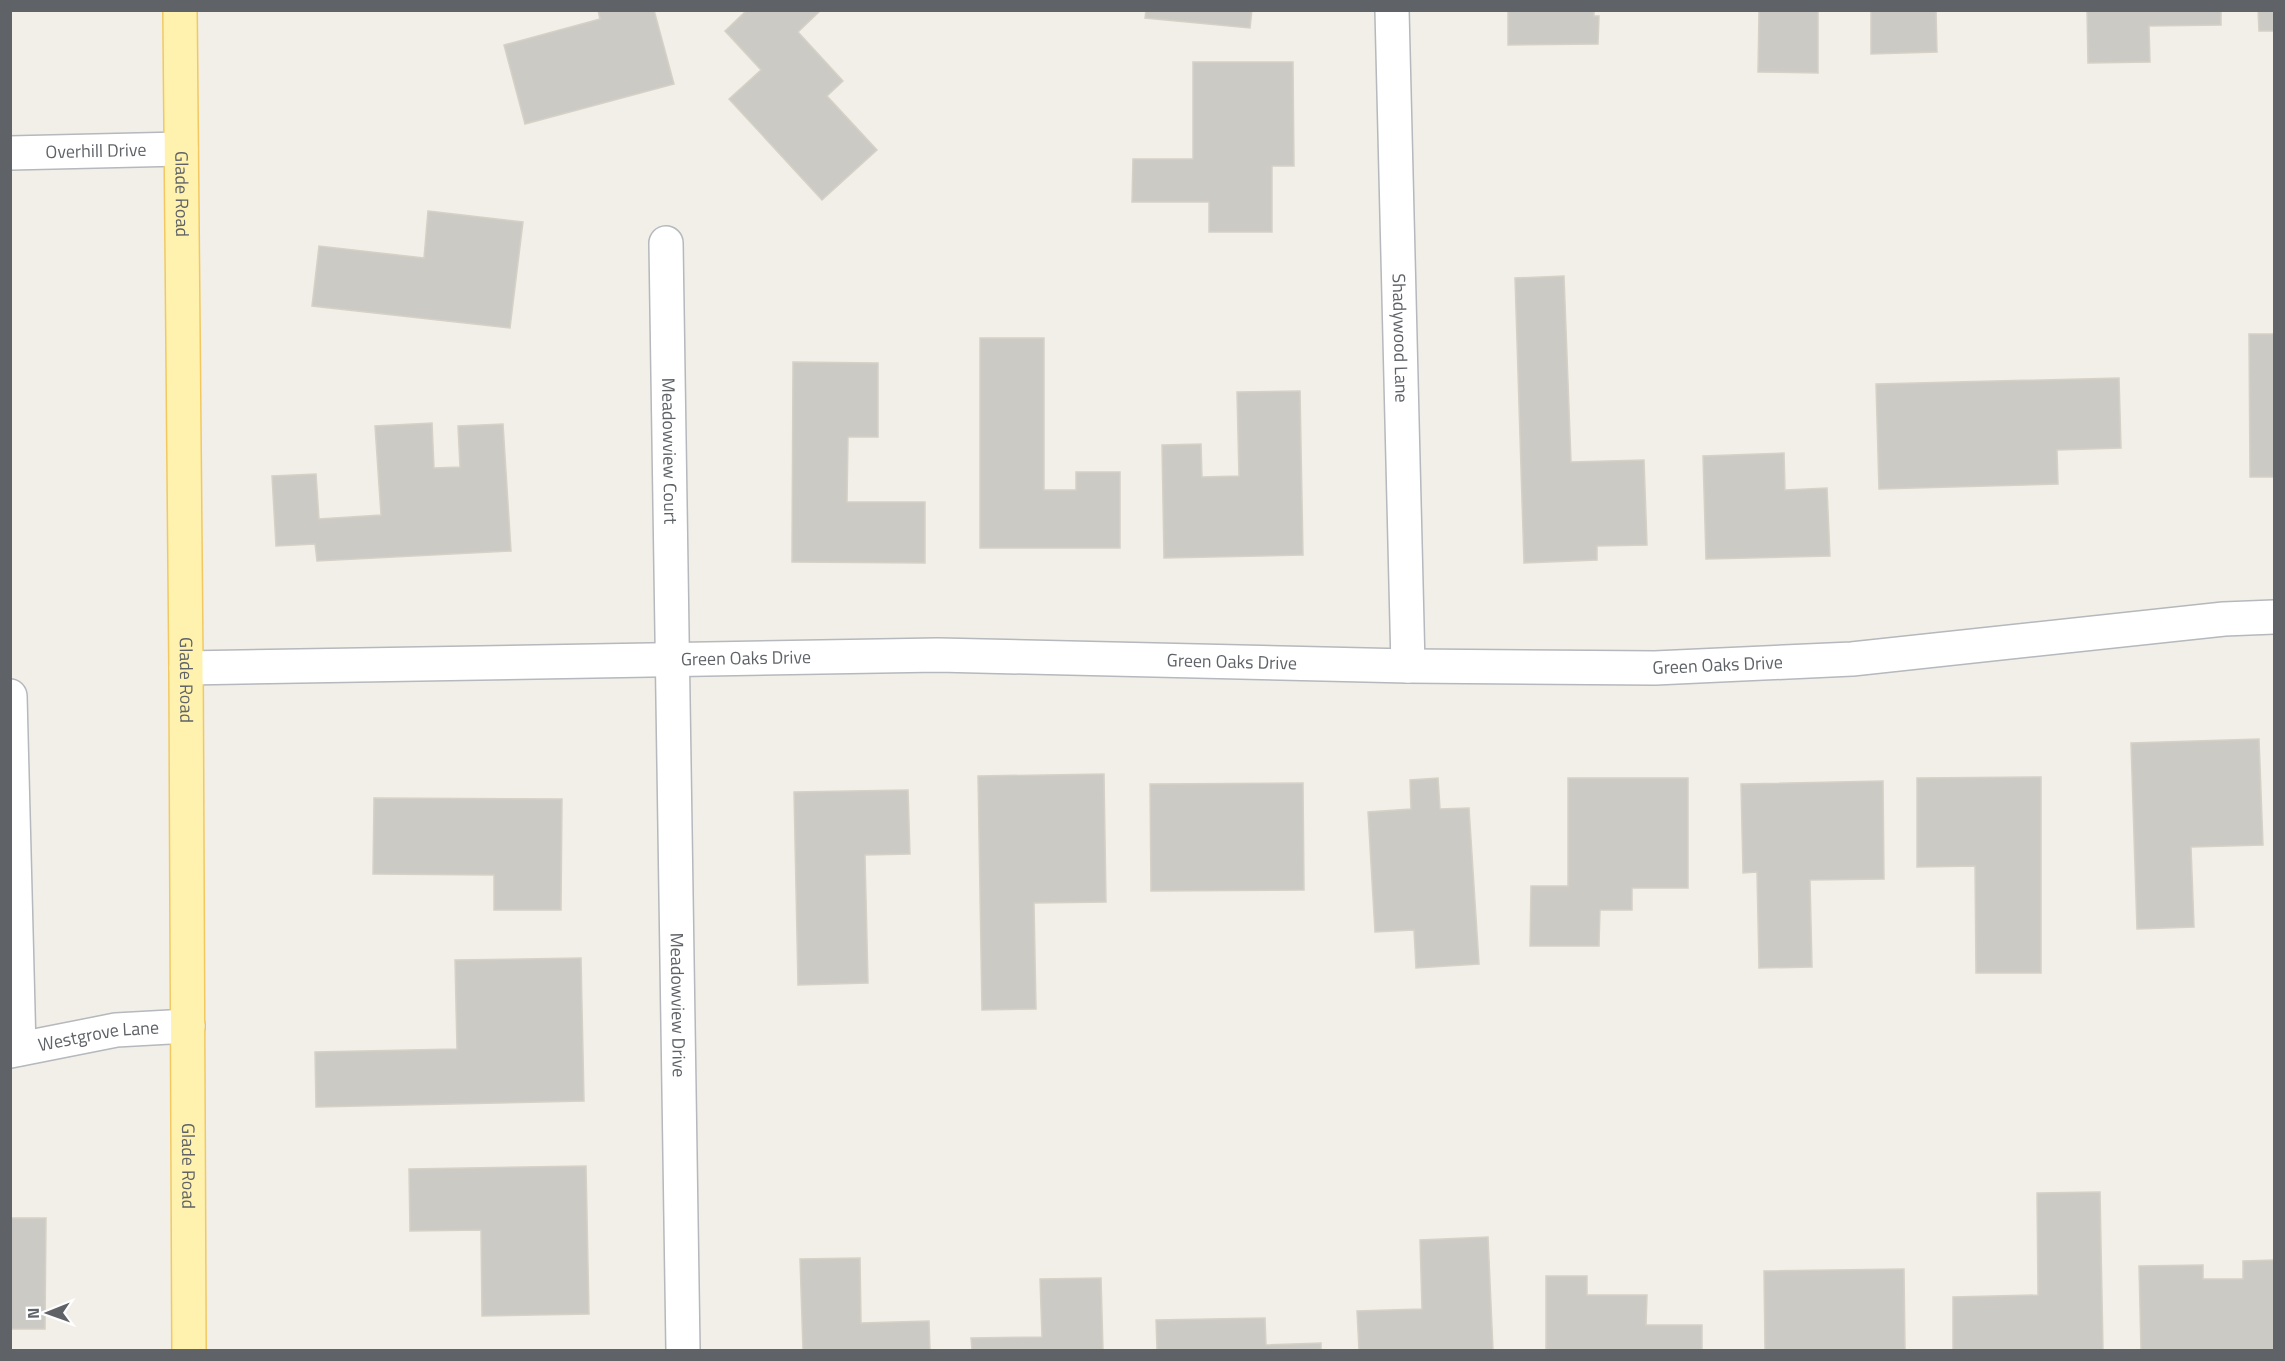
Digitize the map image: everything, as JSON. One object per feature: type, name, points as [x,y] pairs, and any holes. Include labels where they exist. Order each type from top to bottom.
[{"type":"main road","name":"Glade Road","points":[[180,10],[189,1350]]},
{"type":"street","name":"Shadywood Lane","points":[[1392,10],[1408,666]]},
{"type":"street","name":"Overhill Drive","points":[[10,153],[181,149]]},
{"type":"street","name":"Meadowview Court","points":[[666,243],[673,660]]},
{"type":"street","name":"Green Oaks Drive","points":[[186,668],[938,655],[1408,666],[1655,668],[1852,658],[2224,619],[2274,617]]},
{"type":"street","name":"Meadowview Drive","points":[[673,660],[683,1350]]},
{"type":"street","points":[[10,696],[15,1050]]},
{"type":"street","name":"Westgrove Lane","points":[[15,1050],[116,1030],[188,1026]]},
{"type":"building","points":[[598,10],[654,10],[674,84],[525,124],[504,45],[600,19]]},
{"type":"building","points":[[747,10],[821,10],[798,32],[843,81],[827,96],[877,150],[822,200],[729,99],[761,70],[725,31]]},
{"type":"building","points":[[1146,10],[1252,10],[1250,28],[1145,18]]},
{"type":"building","points":[[1508,10],[1594,10],[1594,16],[1599,16],[1598,44],[1508,45]]},
{"type":"building","points":[[1759,10],[1818,10],[1818,73],[1758,72]]},
{"type":"building","points":[[1871,10],[1936,10],[1937,52],[1871,54]]},
{"type":"building","points":[[2087,10],[2221,10],[2221,25],[2149,26],[2150,62],[2088,63]]},
{"type":"building","points":[[2258,10],[2274,10],[2274,31],[2259,31]]},
{"type":"building","points":[[1193,62],[1293,62],[1294,166],[1272,166],[1272,232],[1209,232],[1209,202],[1132,202],[1133,159],[1193,159]]},
{"type":"building","points":[[428,211],[523,222],[510,328],[312,306],[319,246],[424,258]]},
{"type":"building","points":[[1564,276],[1571,462],[1644,460],[1647,545],[1597,546],[1597,560],[1524,563],[1515,278]]},
{"type":"building","points":[[2249,334],[2274,334],[2274,477],[2250,477]]},
{"type":"building","points":[[980,338],[1044,338],[1044,490],[1076,490],[1076,472],[1120,472],[1120,548],[980,548]]},
{"type":"building","points":[[793,362],[878,363],[878,437],[848,437],[847,502],[925,502],[925,563],[792,562]]},
{"type":"building","points":[[2119,378],[2121,448],[2057,450],[2058,484],[1879,489],[1876,384]]},
{"type":"building","points":[[1300,391],[1303,555],[1164,558],[1162,445],[1201,444],[1202,477],[1239,476],[1237,392]]},
{"type":"building","points":[[432,423],[434,468],[460,467],[458,426],[503,424],[511,551],[317,561],[315,544],[276,546],[272,476],[316,474],[319,519],[381,515],[375,426]]},
{"type":"building","points":[[1784,453],[1785,490],[1827,488],[1830,556],[1706,559],[1703,456]]},
{"type":"building","points":[[2259,739],[2263,845],[2191,847],[2194,927],[2137,929],[2131,743]]},
{"type":"building","points":[[1104,774],[1106,902],[1034,903],[1036,1009],[982,1010],[978,776]]},
{"type":"building","points":[[2041,777],[2041,973],[1976,973],[1975,866],[1917,867],[1917,778]]},
{"type":"building","points":[[1438,778],[1440,809],[1469,808],[1479,964],[1416,968],[1414,930],[1375,932],[1368,812],[1411,809],[1410,780]]},
{"type":"building","points":[[1568,778],[1688,778],[1688,888],[1632,888],[1632,910],[1600,910],[1599,946],[1530,946],[1531,886],[1568,886]]},
{"type":"building","points":[[1883,781],[1884,879],[1810,880],[1812,967],[1759,968],[1757,872],[1743,873],[1741,784]]},
{"type":"building","points":[[1303,783],[1304,890],[1151,891],[1150,784]]},
{"type":"building","points":[[908,790],[910,854],[865,855],[868,983],[798,985],[794,792]]},
{"type":"building","points":[[374,798],[562,799],[561,910],[494,910],[494,875],[373,874]]},
{"type":"building","points":[[581,958],[584,1101],[316,1107],[315,1052],[457,1049],[455,960]]},
{"type":"building","points":[[586,1166],[589,1314],[482,1316],[481,1230],[410,1231],[409,1169]]},
{"type":"building","points":[[2100,1192],[2103,1350],[1953,1350],[1953,1297],[2038,1295],[2037,1193]]},
{"type":"building","points":[[10,1218],[46,1218],[45,1329],[10,1329]]},
{"type":"building","points":[[1488,1237],[1493,1350],[1359,1350],[1357,1311],[1422,1309],[1420,1240]]},
{"type":"building","points":[[860,1258],[861,1323],[929,1321],[930,1350],[803,1350],[800,1259]]},
{"type":"building","points":[[2274,1260],[2274,1350],[2141,1350],[2139,1266],[2203,1265],[2203,1279],[2243,1279],[2243,1261]]},
{"type":"building","points":[[1904,1269],[1905,1350],[1765,1350],[1764,1271]]},
{"type":"building","points":[[1546,1276],[1587,1276],[1587,1295],[1647,1295],[1646,1325],[1702,1325],[1702,1350],[1546,1350]]},
{"type":"building","points":[[1101,1278],[1103,1350],[972,1350],[971,1338],[1042,1337],[1040,1279]]},
{"type":"building","points":[[1265,1318],[1266,1345],[1321,1343],[1321,1350],[1157,1350],[1156,1320]]}]
